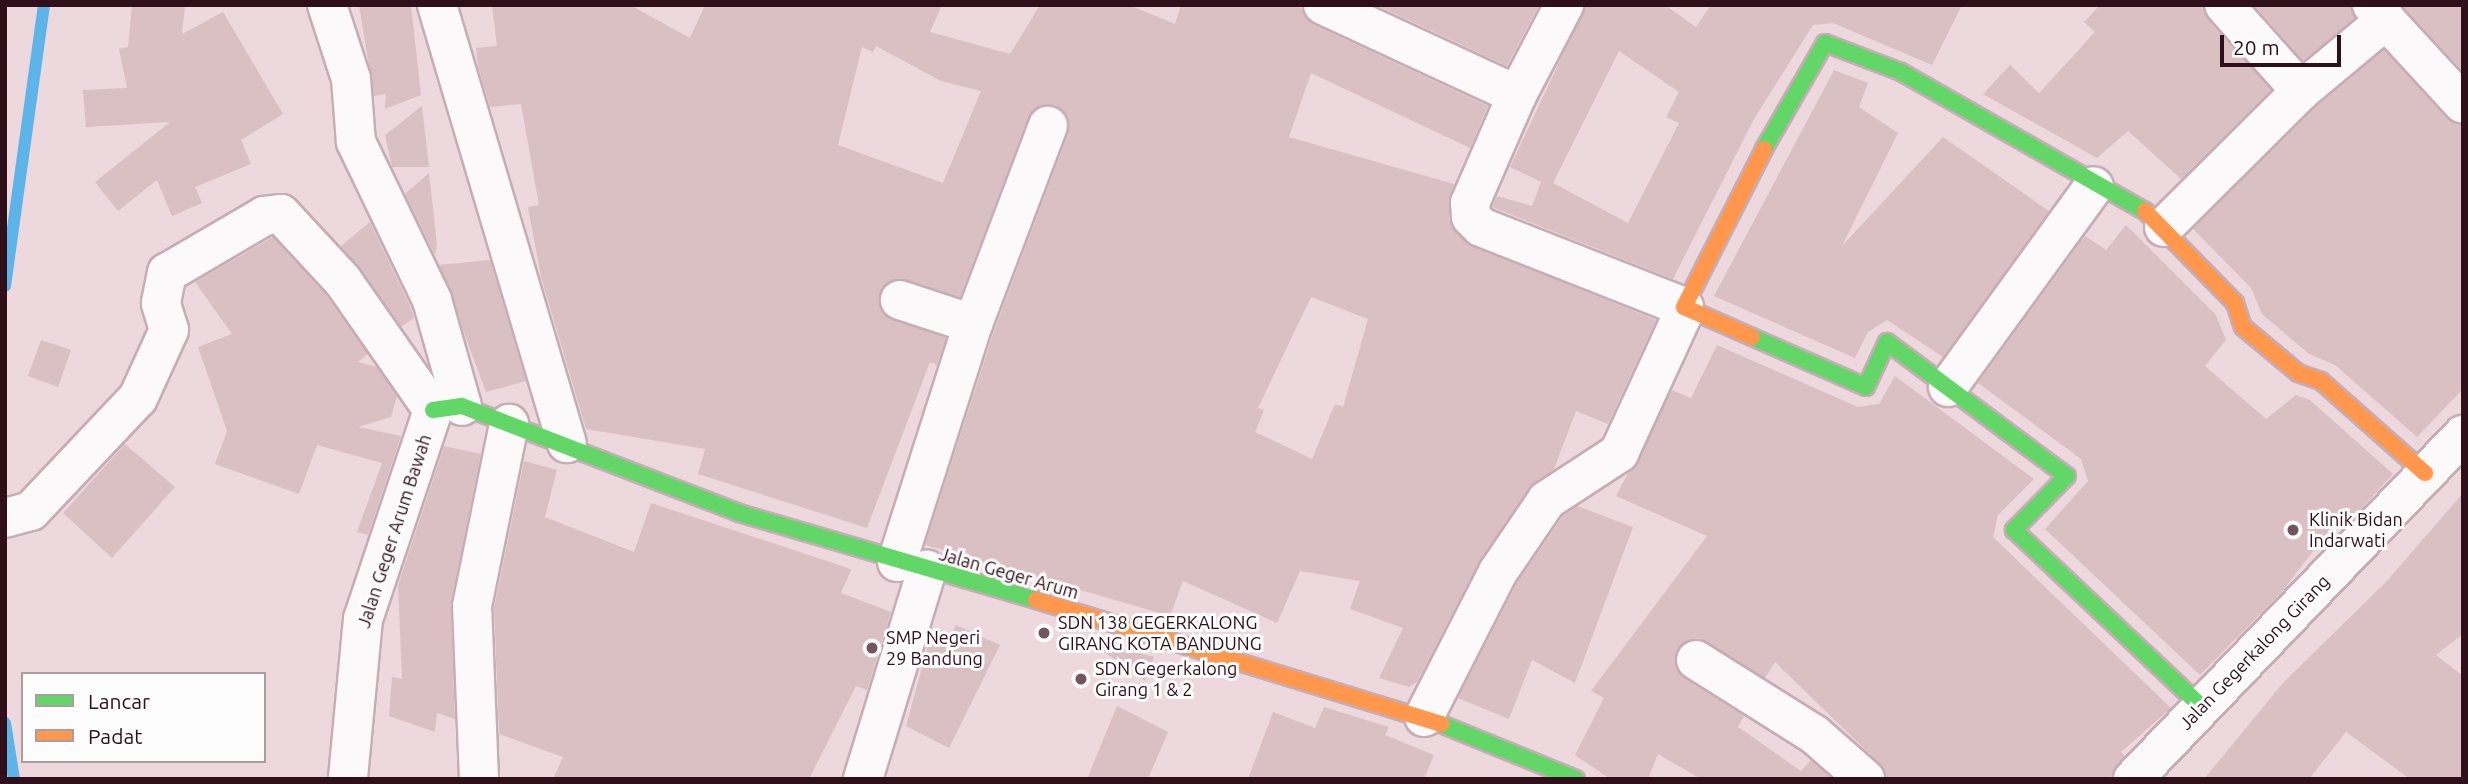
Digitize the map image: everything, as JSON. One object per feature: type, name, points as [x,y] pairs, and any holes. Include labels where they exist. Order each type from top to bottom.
[{"type":"street","points":[[327,5],[351,79],[356,142],[432,300],[448,408]]},
{"type":"street","points":[[437,5],[567,443]]},
{"type":"street","points":[[1323,5],[1517,95]]},
{"type":"street","points":[[1564,5],[1517,95],[1470,202],[1475,223],[1684,307],[1866,387],[1886,342],[2067,476],[2014,530],[2202,707]]},
{"type":"street","points":[[2224,5],[2301,91]]},
{"type":"street","points":[[2164,227],[2379,13],[2463,104]]},
{"type":"street","points":[[1424,717],[1498,572],[1546,500],[1619,453],[1684,307],[1773,130],[1825,43],[1901,72],[2164,227],[2235,303],[2244,327],[2298,373],[2321,381],[2425,473]]},
{"type":"street","points":[[863,779],[912,566],[973,324],[1048,126]]},
{"type":"street","points":[[1948,387],[2094,186]]},
{"type":"street","points":[[8,519],[31,511],[138,398],[169,331],[161,303],[167,273],[264,216],[281,214],[307,238],[448,408]]},
{"type":"street","points":[[900,300],[973,324]]},
{"type":"street","name":"Jalan Geger Arum","points":[[448,408],[567,443],[739,513],[1424,717],[1576,779]]},
{"type":"street","name":"Jalan Geger Arum Bawah","points":[[348,779],[363,619],[448,408]]},
{"type":"street","points":[[479,779],[472,606],[509,425]]},
{"type":"street","name":"Jalan Gegerkalong Girang","points":[[2133,779],[2463,435]]},
{"type":"street","points":[[1696,660],[1815,734],[1865,779]]},
{"type":"building","points":[[132,5],[185,5],[182,34],[223,12],[283,114],[241,140],[251,164],[195,187],[202,203],[172,216],[157,180],[118,211],[95,182],[170,122],[86,127],[83,90],[127,88],[119,49],[128,47]]},
{"type":"building","points":[[359,5],[411,5],[421,95],[385,109],[386,94],[374,96]]},
{"type":"building","points":[[492,5],[630,5],[690,38],[705,5],[942,5],[930,32],[1010,54],[1040,5],[1129,5],[1175,24],[1181,5],[1298,5],[1314,25],[1488,106],[1470,148],[1311,73],[1289,137],[1454,184],[1449,219],[1466,243],[1656,320],[1608,424],[1576,411],[1554,469],[1529,488],[1480,560],[1417,682],[1409,687],[1379,678],[1403,628],[1350,609],[1360,581],[1300,571],[1277,623],[1183,581],[1170,616],[977,560],[960,548],[958,554],[925,545],[994,331],[1068,134],[1065,113],[1055,105],[1035,109],[1028,118],[960,297],[896,279],[880,293],[884,315],[946,338],[937,365],[930,362],[867,528],[698,474],[705,449],[586,429],[541,277],[528,207],[539,205],[521,104],[490,107],[478,66],[476,48],[497,46]],"holes":[[[876,46],[941,81],[981,91],[943,183],[838,145],[862,47],[873,52]],[[1311,297],[1368,319],[1343,407],[1335,404],[1312,459],[1255,432],[1264,410],[1258,408]]]},
{"type":"building","points":[[1376,5],[1539,5],[1507,66]]},
{"type":"building","points":[[1586,5],[1665,5],[1696,27],[1711,5],[1962,5],[1932,65],[1833,23],[1813,25],[1754,119],[1673,279],[1492,207],[1497,196],[1532,206],[1541,182],[1510,167]],"holes":[[[1619,51],[1679,92],[1666,117],[1679,123],[1628,223],[1553,183]]]},
{"type":"building","points":[[2100,5],[2203,5],[2208,20],[2271,90],[2181,179],[2128,131],[2097,158],[1983,94],[2010,65],[2039,93],[2095,32],[2084,22]]},
{"type":"building","points":[[2254,5],[2351,5],[2355,18],[2303,61]]},
{"type":"building","points":[[2463,5],[2463,71],[2402,6]]},
{"type":"building","points":[[2384,50],[2447,119],[2463,125],[2463,389],[2417,437],[2335,365],[2309,354],[2262,314],[2251,288],[2193,229],[2316,107]]},
{"type":"building","points":[[1834,70],[1868,83],[1859,107],[1898,133],[1842,246],[1943,137],[2049,211],[1943,357],[1887,320],[1868,332],[1855,358],[1714,296]]},
{"type":"building","points":[[422,106],[429,167],[392,167],[385,135]]},
{"type":"building","points":[[429,173],[437,245],[435,255],[405,194]]},
{"type":"building","points":[[370,222],[414,318],[401,327],[341,246]]},
{"type":"building","points":[[2126,225],[2216,315],[2226,340],[2205,366],[2266,419],[2296,395],[2310,400],[2393,474],[2344,528],[2336,521],[2281,593],[2200,675],[2045,529],[2088,481],[2081,459],[1978,383],[2085,236],[2106,250]]},
{"type":"building","points":[[273,237],[326,295],[368,354],[358,362],[377,367],[397,396],[391,417],[358,427],[401,436],[368,535],[357,532],[382,463],[317,445],[299,494],[215,464],[227,431],[198,347],[232,334],[195,282]]},
{"type":"building","points":[[490,260],[526,381],[486,392],[439,265]]},
{"type":"building","points":[[41,340],[71,350],[58,387],[28,376]]},
{"type":"building","points":[[1717,345],[1858,407],[1879,404],[1895,376],[2034,479],[1998,515],[1993,537],[2171,708],[2121,752],[2125,756],[2109,779],[1886,779],[1879,763],[1775,662],[1765,678],[1698,638],[1677,649],[1676,670],[1684,678],[1744,716],[1738,727],[1801,771],[1811,760],[1832,779],[1701,779],[1658,754],[1648,779],[1610,779],[1575,755],[1604,698],[1591,691],[1707,536],[1616,496],[1672,390],[1691,398]]},
{"type":"building","points":[[125,444],[175,487],[112,558],[63,513]]},
{"type":"building","points":[[444,446],[481,454],[451,602],[455,719],[437,713],[435,732],[389,716],[392,677],[402,679],[398,585]]},
{"type":"building","points":[[524,461],[557,470],[545,517],[634,552],[651,503],[845,567],[851,570],[841,593],[891,612],[867,690],[856,686],[809,779],[553,779],[563,757],[499,734],[494,608]]},
{"type":"building","points":[[2463,493],[2463,634],[2436,655],[2463,676],[2463,779],[2410,779],[2346,732],[2309,779],[2204,779],[2283,683],[2386,582]]},
{"type":"building","points":[[1577,506],[1633,527],[1575,683],[1532,660],[1509,719],[1458,698],[1517,583],[1563,516]]},
{"type":"building","points":[[956,625],[1000,645],[949,748],[906,726],[933,627],[952,634]]},
{"type":"building","points":[[1083,637],[1154,657],[1145,681]]},
{"type":"building","points":[[1117,706],[1168,732],[1148,779],[1087,779]]},
{"type":"building","points":[[1324,707],[1389,727],[1385,735],[1434,755],[1424,779],[1248,779],[1273,712],[1315,728]]},
{"type":"waterway","points":[[5,286],[44,5]]},
{"type":"waterway","points":[[5,723],[14,779]]},
{"type":"traffic: fast","points":[[1764,149],[1825,43],[1901,72],[2145,211]]},
{"type":"traffic: fast","points":[[1752,337],[1866,387],[1887,342],[2067,476],[2014,530],[2202,707]]},
{"type":"traffic: fast","points":[[433,410],[462,406],[739,513],[1036,600]]},
{"type":"traffic: fast","points":[[1441,724],[1576,779]]},
{"type":"traffic: slow","points":[[1752,337],[1684,307],[1764,149]]},
{"type":"traffic: slow","points":[[2145,211],[2235,303],[2243,327],[2298,373],[2321,381],[2425,473]]},
{"type":"traffic: slow","points":[[1036,600],[1441,724]]},
{"type":"place","name":"Klinik Bidan Indarwati","points":[[2293,530]]},
{"type":"place","name":"SDN 138 GEGERKALONG GIRANG KOTA BANDUNG","points":[[1044,633]]},
{"type":"place","name":"SMP Negeri 29 Bandung","points":[[872,648]]},
{"type":"place","name":"SDN Gegerkalong Girang 1 & 2","points":[[1081,679]]}]
